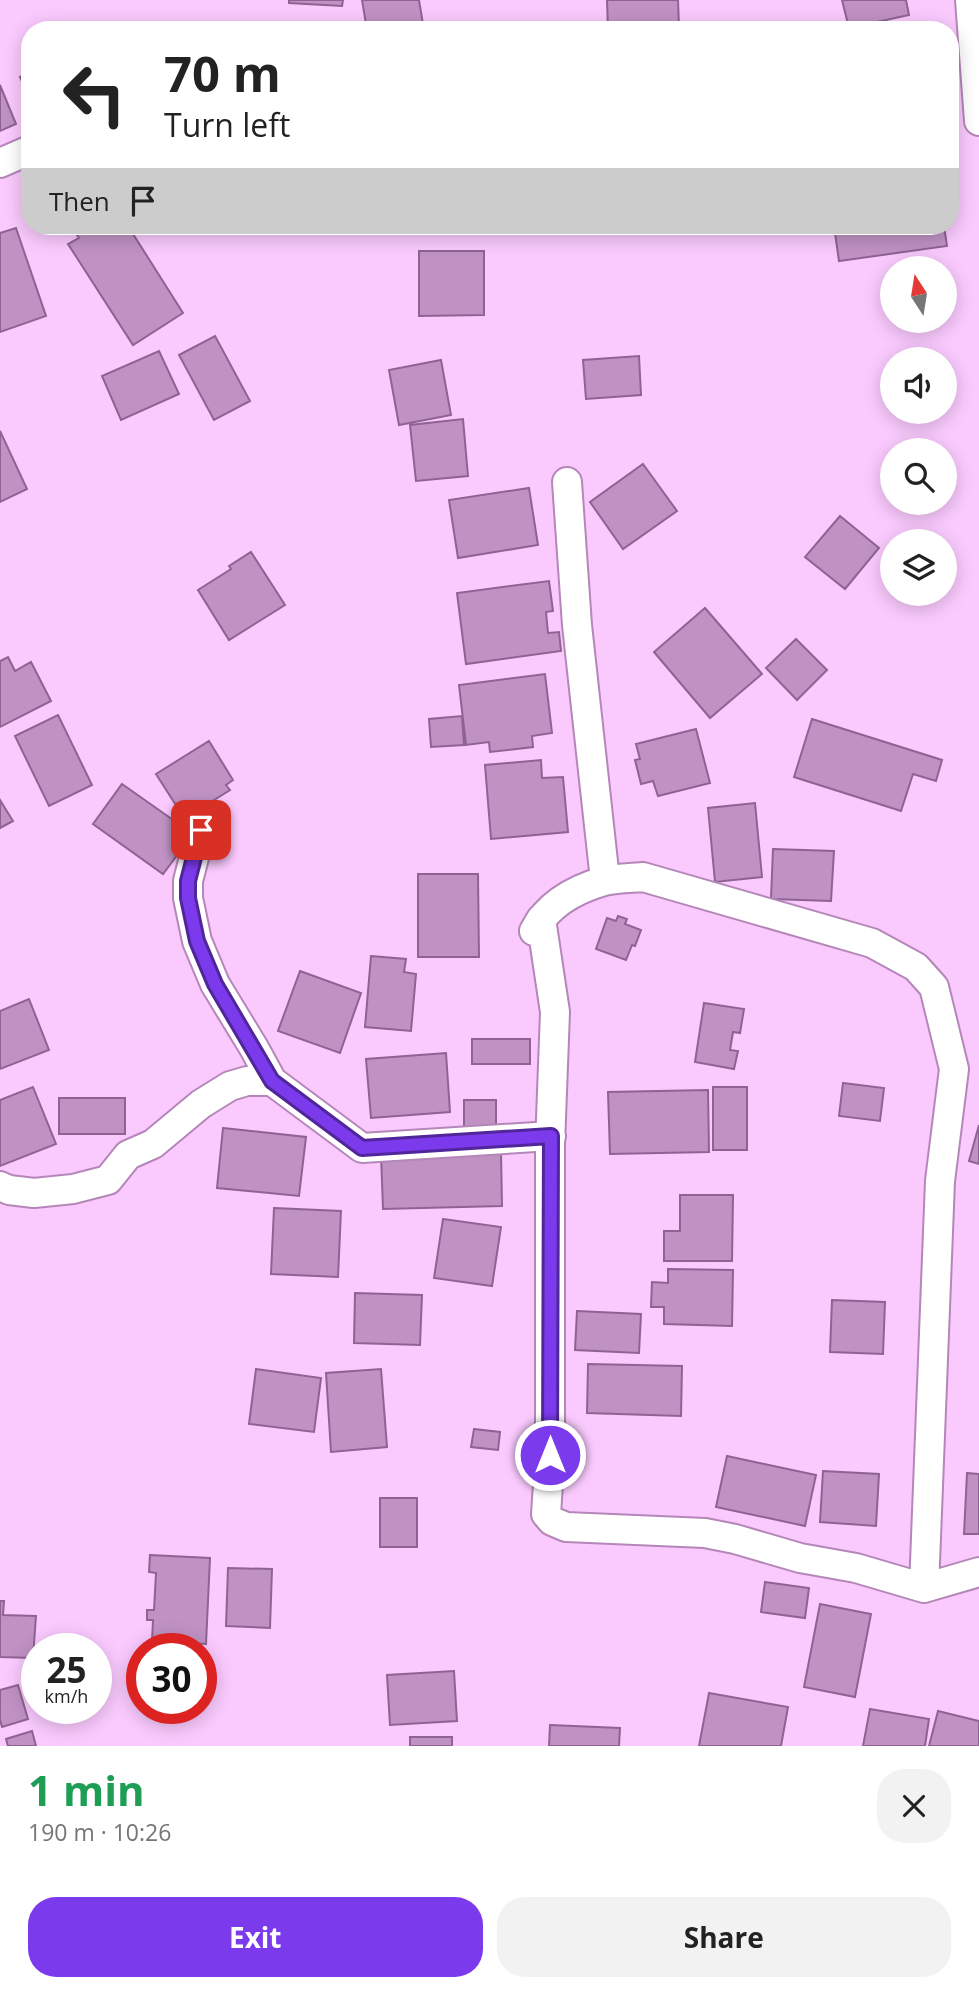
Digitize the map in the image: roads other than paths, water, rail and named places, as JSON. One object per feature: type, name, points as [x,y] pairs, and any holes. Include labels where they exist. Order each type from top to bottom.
[{"type":"street","points":[[970,0],[979,121]]},
{"type":"street","points":[[0,163],[21,154]]},
{"type":"street","points":[[567,482],[577,625],[605,880]]},
{"type":"street","points":[[201,830],[188,881],[188,898],[197,941],[215,984],[272,1081],[362,1148],[551,1136]]},
{"type":"street","points":[[924,1588],[940,1181],[954,1069],[934,987],[916,967],[872,943],[643,877],[605,880],[562,898],[540,919],[534,931],[541,919],[555,1012],[551,1136],[550,1442],[546,1514],[552,1521],[566,1527],[705,1533],[735,1539],[800,1559],[856,1568],[924,1588],[979,1572]]},
{"type":"street","points":[[0,1186],[9,1190],[34,1193],[73,1189],[108,1180],[128,1155],[153,1143],[201,1104],[230,1086],[247,1081],[272,1081]]}]
